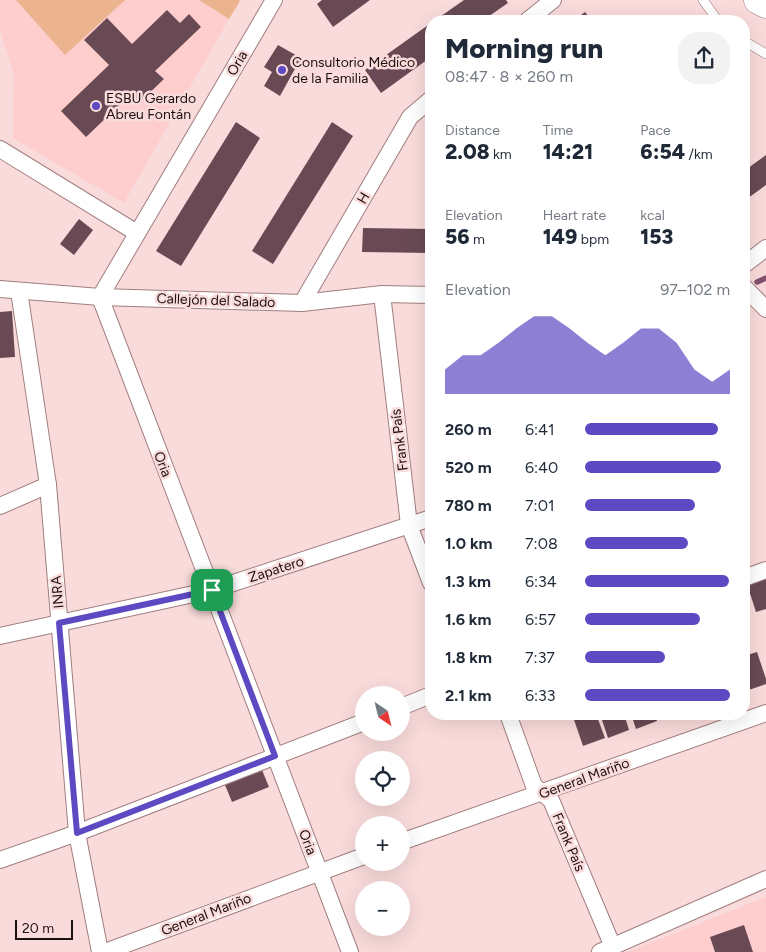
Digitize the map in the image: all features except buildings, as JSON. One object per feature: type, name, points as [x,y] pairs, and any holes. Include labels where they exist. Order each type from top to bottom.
[{"type":"highway","points":[[758,0],[766,4]]},
{"type":"street","name":"Oria","points":[[274,0],[100,297],[350,952]]},
{"type":"street","points":[[534,15],[553,0]]},
{"type":"street","name":"H","points":[[302,303],[410,117],[425,104]]},
{"type":"street","points":[[0,149],[137,233]]},
{"type":"street","points":[[750,261],[766,248]]},
{"type":"street","name":"Callejón del Salado","points":[[0,289],[100,297],[302,303],[382,294],[425,295]]},
{"type":"street","name":"INRA","points":[[19,291],[48,485],[77,833],[100,952]]},
{"type":"street","points":[[750,293],[766,310]]},
{"type":"street","name":"Frank País","points":[[382,294],[409,525],[425,567]]},
{"type":"street","points":[[0,506],[48,485]]},
{"type":"street","name":"Zapatero","points":[[0,636],[212,590],[425,520]]},
{"type":"street","points":[[750,576],[766,570]]},
{"type":"street","points":[[410,703],[425,697]]},
{"type":"street","name":"General Mariño","points":[[750,719],[766,713]]},
{"type":"street","name":"Frank País","points":[[510,720],[534,786],[551,800],[607,949]]},
{"type":"street","name":"General Mariño","points":[[410,839],[746,720]]},
{"type":"street","points":[[0,860],[77,833],[355,725]]},
{"type":"street","name":"General Mariño","points":[[106,952],[355,859]]},
{"type":"street","points":[[607,949],[766,879]]},
{"type":"lane","points":[[703,0],[714,15]]},
{"type":"lane","points":[[750,45],[766,54]]},
{"type":"shaded area","name":"ESBU Gerardo Abreu Fontán","points":[[0,0],[199,0],[229,19],[124,203],[13,138],[14,74],[0,30]]},
{"type":"shaded area","points":[[16,0],[125,0],[65,55]]},
{"type":"shaded area","points":[[199,0],[239,0],[240,1],[229,19]]},
{"type":"shaded area","points":[[766,897],[766,952],[628,952]]},
{"type":"waterway","points":[[757,282],[766,278]]},
{"type":"place","name":"Consultorio Médico de la Familia","points":[[282,70]]},
{"type":"place","name":"ESBU Gerardo Abreu Fontán","points":[[96,106]]},
{"type":"route","points":[[212,590],[275,756],[77,833],[59,623],[212,590]]}]
